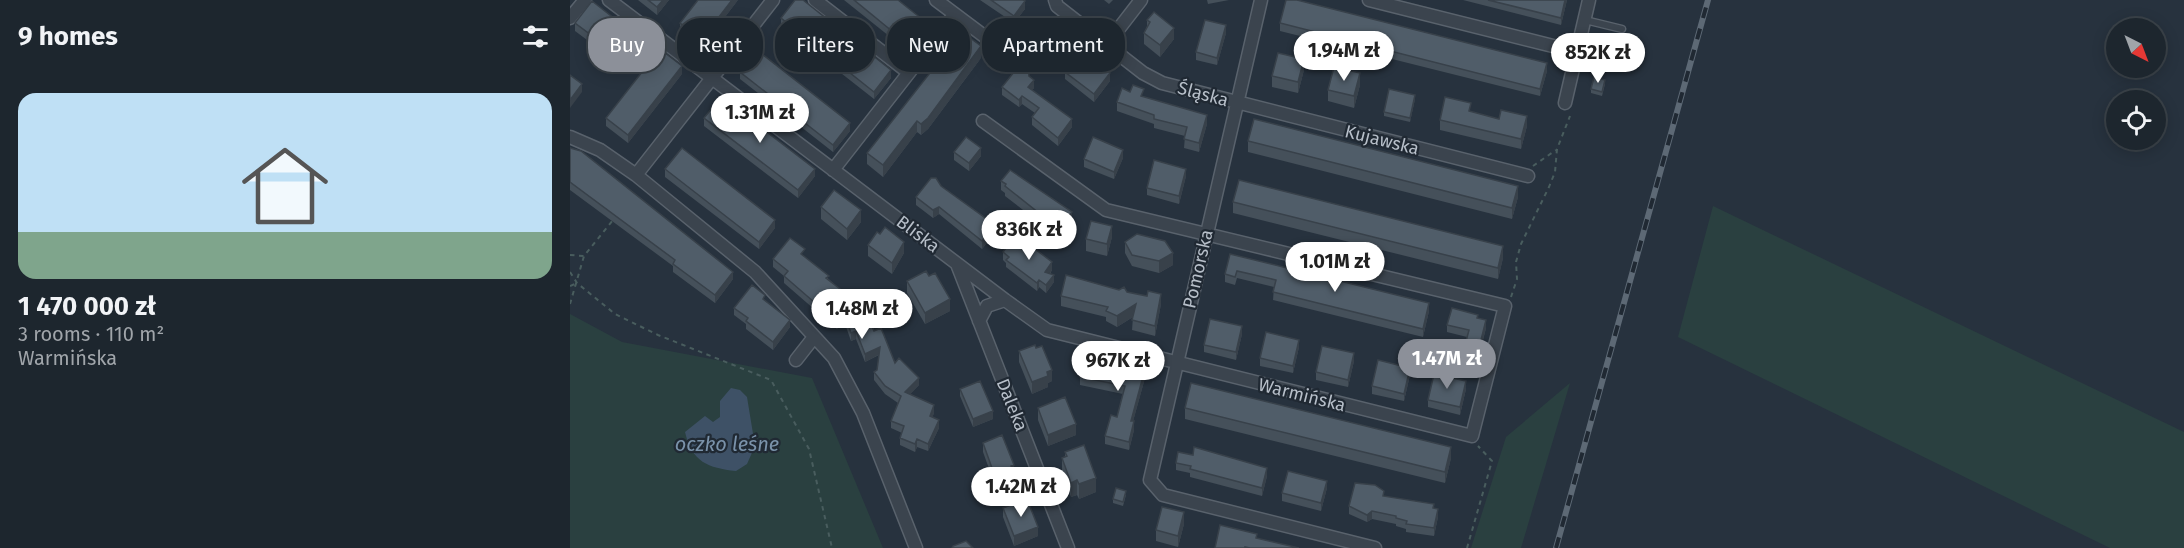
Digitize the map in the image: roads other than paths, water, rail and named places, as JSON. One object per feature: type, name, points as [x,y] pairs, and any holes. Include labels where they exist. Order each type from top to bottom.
[{"type":"street","points":[[570,18],[585,0]]},
{"type":"street","name":"Bliska","points":[[609,0],[1034,322],[1058,334],[1176,364]]},
{"type":"street","points":[[636,175],[773,0]]},
{"type":"street","points":[[815,0],[887,56]]},
{"type":"street","points":[[936,0],[982,35]]},
{"type":"street","name":"Śląska","points":[[1055,0],[1057,6],[1073,18]]},
{"type":"street","points":[[1125,21],[1141,0]]},
{"type":"street","name":"Pomorska","points":[[1261,0],[1150,474],[1157,491],[1163,495],[1375,548]]},
{"type":"street","points":[[1369,0],[1577,52]]},
{"type":"street","points":[[1569,104],[1577,52],[1589,0]]},
{"type":"street","name":"Śląska","points":[[1125,58],[1143,73],[1162,83],[1237,103]]},
{"type":"street","points":[[833,170],[908,72]]},
{"type":"street","name":"Kujawska","points":[[1237,103],[1529,172]]},
{"type":"street","points":[[983,121],[1106,210],[1206,233]]},
{"type":"street","points":[[570,137],[600,150],[636,175],[755,272],[834,358],[848,381],[916,548]]},
{"type":"street","name":"Warmińska","points":[[1176,364],[1472,436],[1505,306],[1206,233]]},
{"type":"street","name":"Daleka","points":[[957,263],[1068,547]]},
{"type":"street","points":[[978,321],[987,306],[1005,300]]},
{"type":"street","points":[[796,360],[814,337]]},
{"type":"lane","points":[[1585,20],[1622,29]]},
{"type":"water","name":"oczko leśne","points":[[731,388],[740,390],[747,397],[755,446],[747,464],[736,471],[717,468],[703,462],[692,450],[685,432],[705,416],[713,422],[720,417],[720,401]]},
{"type":"railway","points":[[1556,548],[1708,0]]}]
